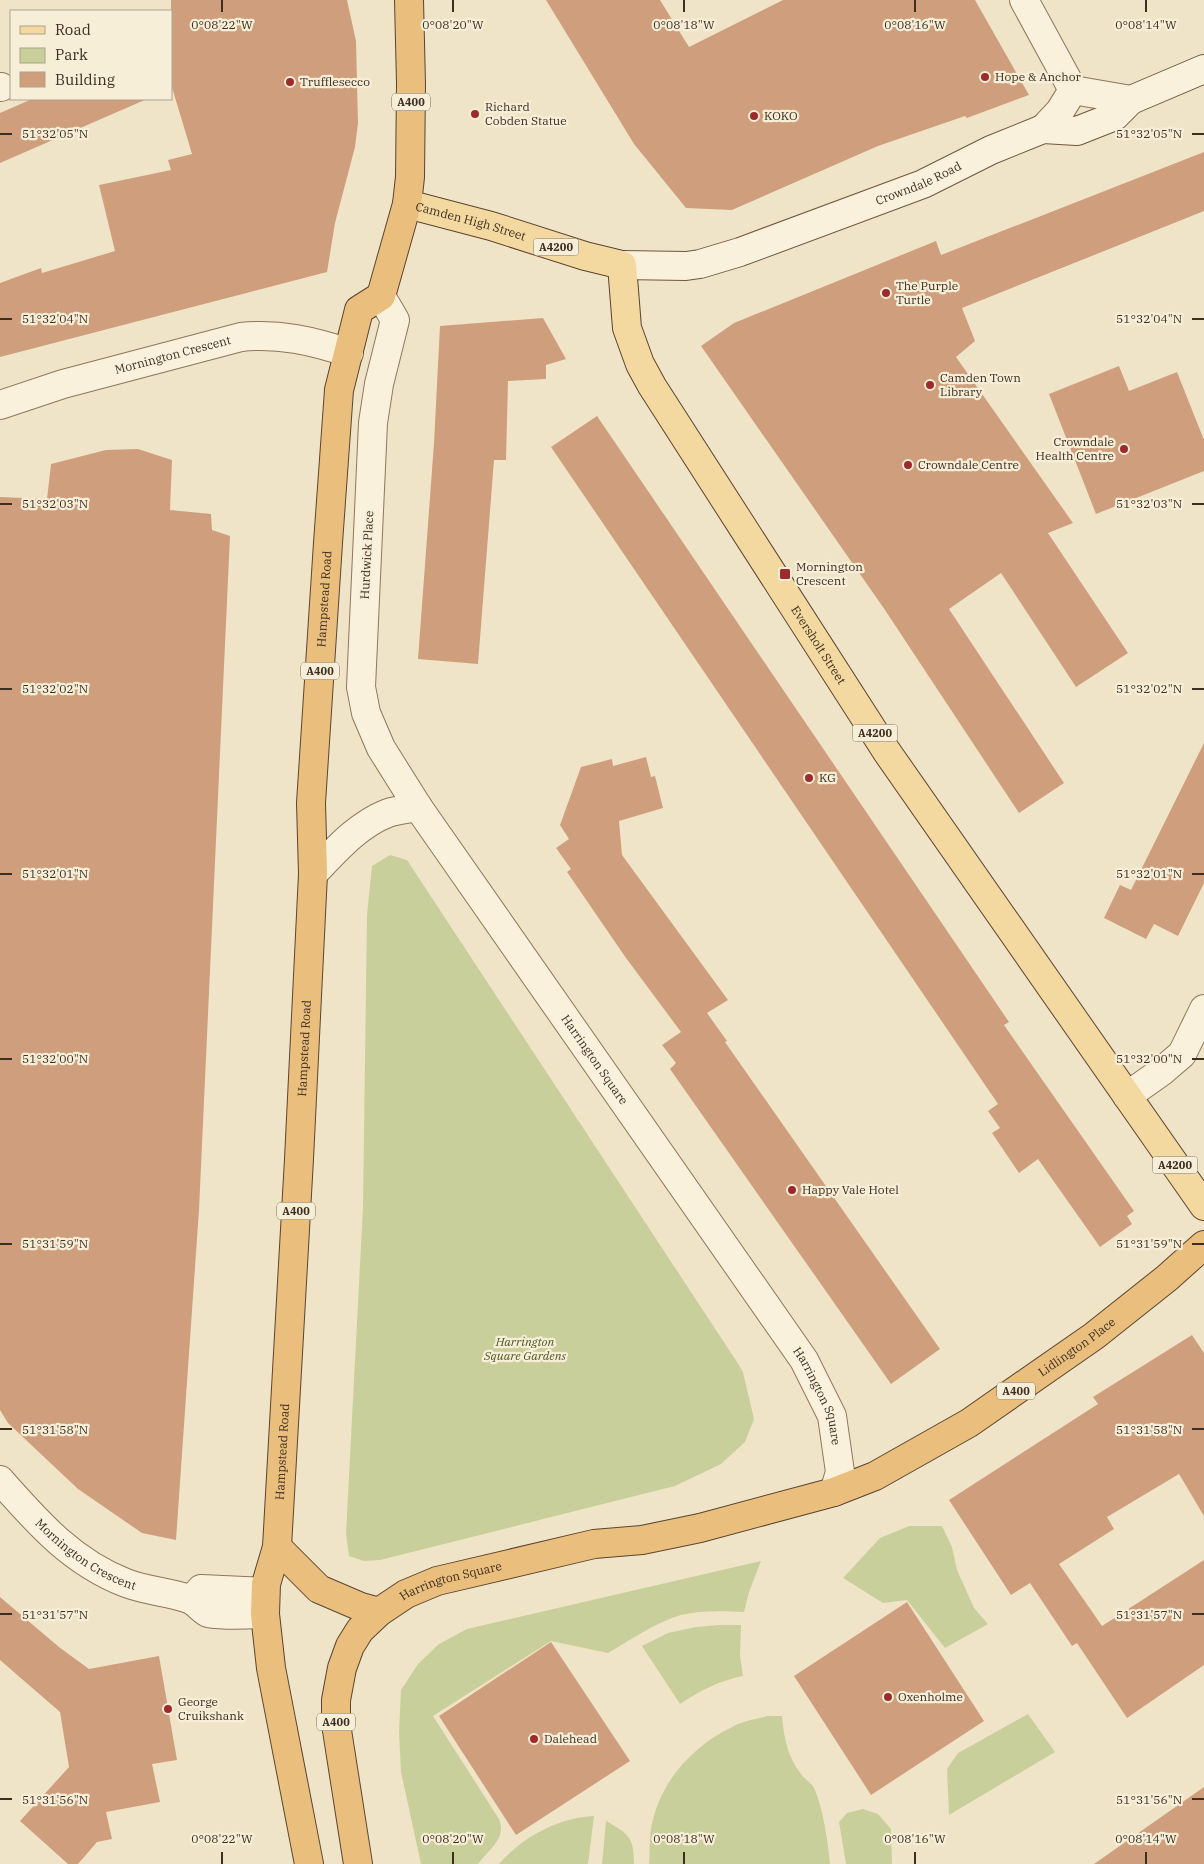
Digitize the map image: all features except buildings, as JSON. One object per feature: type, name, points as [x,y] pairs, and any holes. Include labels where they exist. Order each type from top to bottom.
[{"type":"highway","name":"Camden High Street","points":[[381,296],[407,204],[410,177],[411,84],[409,0]]},
{"type":"highway","name":"Hampstead Road","points":[[309,1864],[271,1668],[265,1603],[277,1547],[299,1169],[313,874],[311,803],[339,390],[359,310],[381,296]]},
{"type":"highway","name":"Lidlington Place","points":[[834,1492],[875,1476],[969,1423],[1094,1336],[1167,1278],[1204,1245]]},
{"type":"highway","name":"Harrington Square","points":[[358,1864],[336,1724],[337,1687],[350,1646],[360,1630],[379,1612],[406,1594],[437,1581],[594,1544],[642,1540],[700,1528],[834,1492]]},
{"type":"highway","points":[[277,1547],[319,1589],[361,1607],[379,1612]]},
{"type":"main road","name":"Camden High Street","points":[[407,204],[491,226],[585,256],[622,265]]},
{"type":"main road","name":"Eversholt Street","points":[[622,265],[627,328],[640,364],[652,386],[887,752],[1127,1096]]},
{"type":"main road","name":"A4200","points":[[1127,1096],[1204,1206]]},
{"type":"street","points":[[1024,0],[1073,90]]},
{"type":"street","name":"Crowndale Road","points":[[622,265],[686,266],[700,264],[740,252],[923,184],[992,150],[1043,129],[1077,131],[1115,116],[1131,100],[1204,69]]},
{"type":"street","points":[[1073,90],[1131,100]]},
{"type":"street","points":[[1043,129],[1060,111],[1073,90]]},
{"type":"street","name":"Hurdwick Place","points":[[381,296],[395,320],[378,384],[373,423],[361,687],[366,713],[381,748],[418,807]]},
{"type":"street","name":"Mornington Crescent","points":[[0,405],[63,384],[241,337],[270,335],[310,340],[349,353]]},
{"type":"street","points":[[313,874],[348,837],[374,820],[388,813],[418,807]]},
{"type":"street","name":"Harrington Square","points":[[418,807],[804,1360],[832,1416],[840,1472],[834,1492]]},
{"type":"street","points":[[1127,1096],[1161,1072],[1182,1054],[1204,1008]]},
{"type":"street","name":"Mornington Crescent","points":[[0,1480],[48,1533],[74,1555],[102,1572],[127,1583],[191,1600],[209,1614],[265,1603]]},
{"type":"green space","name":"Harrington Square Gardens","points":[[390,855],[407,860],[737,1362],[743,1372],[754,1419],[745,1442],[721,1464],[675,1486],[380,1560],[364,1561],[349,1556],[346,1534],[363,1207],[367,915],[372,866]]},
{"type":"green space","points":[[909,1526],[942,1526],[952,1547],[957,1570],[974,1608],[988,1624],[945,1648],[907,1600],[883,1603],[843,1578],[880,1538]]},
{"type":"green space","points":[[761,1561],[749,1592],[744,1612],[689,1613],[671,1618],[608,1653],[551,1641],[433,1716],[499,1819],[501,1832],[496,1843],[478,1864],[421,1864],[401,1772],[399,1732],[401,1690],[418,1664],[439,1644],[467,1629]]},
{"type":"green space","points":[[741,1625],[740,1656],[743,1676],[710,1687],[680,1704],[642,1646],[668,1633],[696,1627]]},
{"type":"green space","points":[[1028,1714],[1055,1752],[949,1815],[947,1769],[958,1753]]},
{"type":"green space","points":[[767,1716],[782,1716],[785,1739],[792,1760],[802,1776],[814,1788],[822,1815],[830,1864],[649,1864],[650,1833],[655,1812],[661,1796],[680,1767],[704,1744],[719,1734],[746,1721]]},
{"type":"green space","points":[[863,1809],[878,1814],[891,1829],[892,1864],[846,1864],[839,1822],[847,1813]]},
{"type":"green space","points":[[594,1816],[588,1864],[499,1864],[508,1854],[530,1837],[554,1825]]},
{"type":"green space","points":[[606,1821],[629,1837],[633,1848],[634,1864],[602,1864]]},
{"type":"place","name":"Hope & Anchor","points":[[985,77]]},
{"type":"place","name":"Trufflesecco","points":[[290,82]]},
{"type":"place","name":"Richard Cobden Statue","points":[[475,114]]},
{"type":"place","name":"KOKO","points":[[754,116]]},
{"type":"place","name":"The Purple Turtle","points":[[886,293]]},
{"type":"place","name":"Camden Town Library","points":[[930,385]]},
{"type":"place","name":"Crowndale Health Centre","points":[[1124,449]]},
{"type":"place","name":"Crowndale Centre","points":[[908,465]]},
{"type":"place","name":"Mornington Crescent","points":[[785,574]]},
{"type":"place","name":"KG","points":[[809,778]]},
{"type":"place","name":"Happy Vale Hotel","points":[[792,1190]]},
{"type":"place","name":"Oxenholme","points":[[888,1697]]},
{"type":"place","name":"George Cruikshank","points":[[168,1709]]},
{"type":"place","name":"Dalehead","points":[[534,1739]]}]
